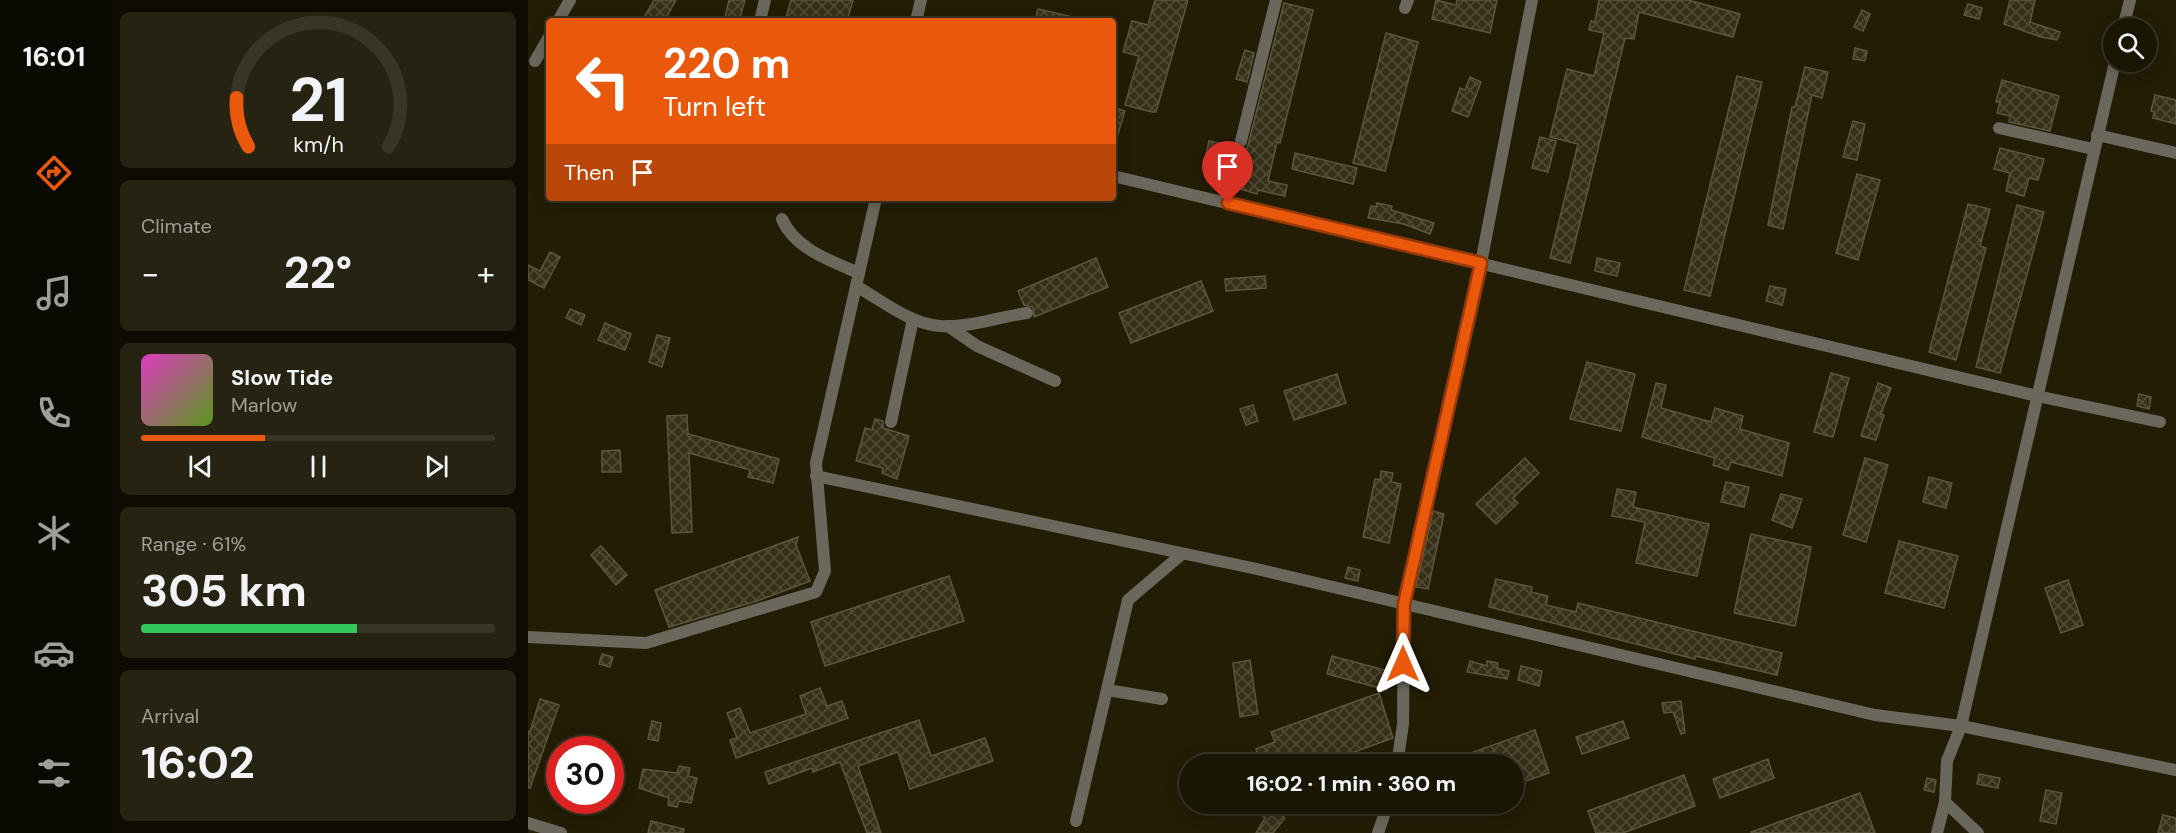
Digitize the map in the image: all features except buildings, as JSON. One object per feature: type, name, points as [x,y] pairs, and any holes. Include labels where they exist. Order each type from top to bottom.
[{"type":"street","points":[[560,18],[570,0]]},
{"type":"street","points":[[761,18],[765,0]]},
{"type":"street","points":[[917,18],[921,0]]},
{"type":"street","points":[[1241,141],[1276,0]]},
{"type":"street","points":[[1399,754],[1403,724],[1404,604],[1481,263],[1532,0]]},
{"type":"street","points":[[2126,18],[2130,0]]},
{"type":"street","points":[[535,62],[546,42]]},
{"type":"street","points":[[1937,833],[1945,802],[1947,761],[1961,726],[2113,72]]},
{"type":"street","points":[[1999,128],[2093,149]]},
{"type":"street","points":[[2097,135],[2176,153]]},
{"type":"street","points":[[1116,177],[2037,396],[2160,422]]},
{"type":"street","points":[[528,637],[646,643],[816,592],[825,571],[816,463],[875,201]]},
{"type":"street","points":[[782,219],[787,230],[805,247],[859,273]]},
{"type":"street","points":[[856,286],[913,319],[937,326],[1027,313]]},
{"type":"street","points":[[891,422],[913,319]]},
{"type":"street","points":[[948,326],[977,346],[1055,381]]},
{"type":"street","points":[[816,476],[1257,569],[1875,715],[1961,726],[2176,770]]},
{"type":"street","points":[[1076,821],[1128,600],[1182,554]]},
{"type":"street","points":[[1107,690],[1162,699]]},
{"type":"street","points":[[1945,802],[1978,833]]},
{"type":"street","points":[[1378,833],[1385,814]]},
{"type":"street","points":[[528,823],[561,833]]},
{"type":"route","points":[[1228,203],[1481,263],[1404,604],[1403,664]]}]
